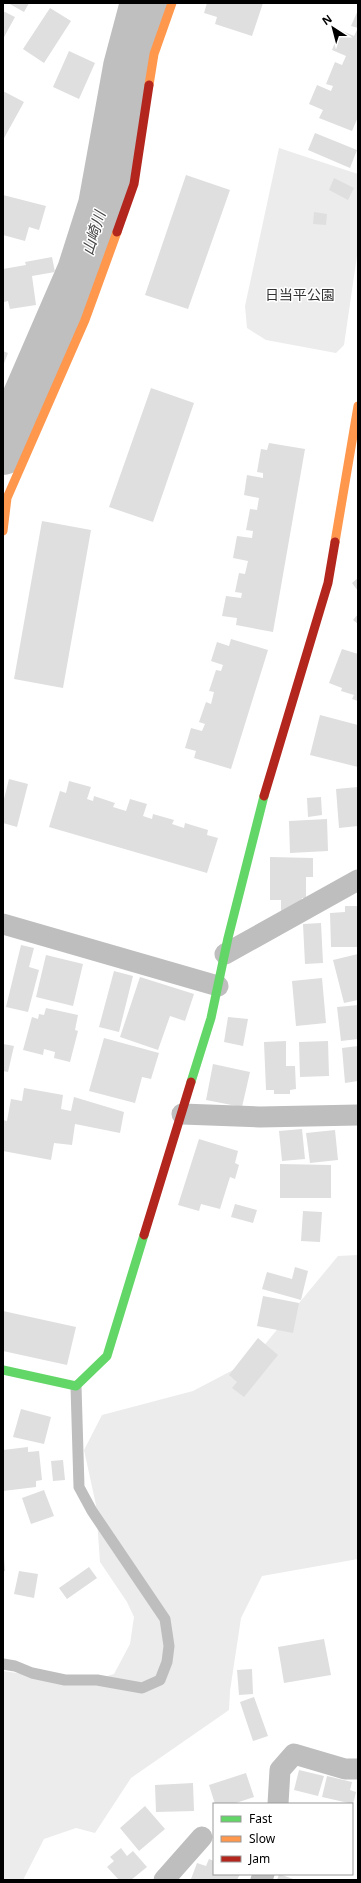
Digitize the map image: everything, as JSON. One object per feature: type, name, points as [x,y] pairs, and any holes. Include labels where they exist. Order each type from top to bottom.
[{"type":"street","points":[[3,532],[7,498],[85,320],[134,184],[154,54],[172,3]]},
{"type":"street","points":[[3,1370],[76,1386],[107,1356],[211,1018],[264,794],[328,583],[358,406]]},
{"type":"street","points":[[225,954],[358,880]]},
{"type":"street","points":[[3,924],[218,986]]},
{"type":"street","points":[[182,1114],[260,1117],[358,1115]]},
{"type":"street","points":[[278,1803],[280,1770],[294,1754],[345,1769],[358,1769]]},
{"type":"street","points":[[164,1880],[202,1837]]},
{"type":"lane","points":[[3,1664],[15,1666],[32,1673],[65,1680],[97,1680],[142,1688],[160,1680],[167,1662],[169,1646],[165,1619],[92,1510],[79,1487],[76,1386]]},
{"type":"green space","name":"日当平公園","points":[[279,148],[358,174],[358,249],[344,345],[336,353],[266,340],[247,328],[245,306]]},
{"type":"green space","points":[[358,1255],[358,1559],[262,1576],[241,1618],[230,1691],[229,1710],[131,1778],[95,1833],[76,1828],[44,1839],[23,1880],[3,1880],[3,1671],[85,1683],[114,1674],[130,1644],[134,1617],[127,1602],[100,1562],[96,1505],[84,1450],[102,1415],[193,1391],[252,1360],[338,1256]]},
{"type":"building","points":[[8,3],[29,3],[24,12]]},
{"type":"building","points":[[207,3],[263,3],[252,36],[215,24],[217,17],[204,13]]},
{"type":"building","points":[[50,8],[71,21],[44,63],[23,49]]},
{"type":"building","points":[[358,10],[358,28],[351,26]]},
{"type":"building","points":[[3,11],[15,17],[3,39]]},
{"type":"building","points":[[358,28],[358,117],[352,131],[319,118],[323,110],[309,104],[317,85],[331,91],[333,86],[326,84],[335,62],[342,65],[346,56],[332,50],[340,30],[354,36]]},
{"type":"building","points":[[69,51],[95,63],[79,99],[53,87]]},
{"type":"building","points":[[3,91],[24,102],[3,140]]},
{"type":"building","points":[[315,133],[357,150],[350,168],[308,150]]},
{"type":"building","points":[[186,175],[230,190],[188,309],[145,295]]},
{"type":"building","points":[[334,178],[354,188],[348,200],[329,190]]},
{"type":"building","points":[[3,195],[46,206],[39,230],[29,227],[25,241],[3,235]]},
{"type":"building","points":[[314,212],[327,214],[326,225],[313,224]]},
{"type":"building","points":[[52,257],[55,272],[32,276],[36,305],[10,309],[8,301],[4,302],[3,269],[26,265],[25,262]]},
{"type":"building","points":[[3,351],[8,353],[3,366]]},
{"type":"building","points":[[151,388],[194,403],[153,522],[109,507]]},
{"type":"building","points":[[269,443],[305,449],[273,632],[236,625],[237,618],[222,616],[226,596],[241,598],[242,593],[235,592],[239,573],[245,574],[248,561],[233,558],[237,536],[252,538],[253,531],[246,530],[250,509],[257,510],[259,498],[244,495],[247,475],[263,478],[263,473],[257,472],[261,449],[267,450]]},
{"type":"building","points":[[42,521],[91,530],[63,688],[14,679]]},
{"type":"building","points":[[358,578],[358,591],[352,583]]},
{"type":"building","points":[[358,614],[358,624],[353,620]]},
{"type":"building","points":[[231,639],[268,650],[231,769],[194,758],[196,751],[185,748],[191,728],[202,731],[205,724],[199,722],[206,702],[211,704],[214,692],[209,691],[216,670],[221,671],[223,665],[211,661],[217,642],[229,646]]},
{"type":"building","points":[[342,649],[358,654],[358,701],[352,699],[354,695],[341,691],[342,688],[329,683]]},
{"type":"building","points":[[320,715],[358,725],[358,767],[310,755]]},
{"type":"building","points":[[9,779],[28,784],[17,827],[3,823],[3,803]]},
{"type":"building","points":[[69,781],[91,787],[87,799],[93,801],[94,796],[115,803],[113,807],[126,811],[130,799],[147,804],[143,816],[152,819],[153,814],[174,820],[172,824],[184,828],[185,823],[208,830],[207,835],[218,838],[207,873],[49,827],[60,791],[66,793]]},
{"type":"building","points":[[358,787],[358,826],[339,828],[336,789]]},
{"type":"building","points":[[321,797],[322,815],[308,817],[307,798]]},
{"type":"building","points":[[327,819],[328,851],[290,853],[289,821]]},
{"type":"building","points":[[270,857],[313,858],[313,877],[306,877],[306,898],[302,898],[301,901],[281,911],[281,900],[270,900]]},
{"type":"building","points":[[345,906],[358,906],[358,947],[331,947],[330,913],[345,912]]},
{"type":"building","points":[[321,923],[323,963],[305,964],[303,924]]},
{"type":"building","points":[[21,945],[34,948],[29,967],[39,970],[28,1012],[6,1007]]},
{"type":"building","points":[[358,954],[358,1000],[344,1003],[333,960]]},
{"type":"building","points":[[46,955],[83,964],[73,1006],[36,997]]},
{"type":"building","points":[[114,971],[133,976],[119,1032],[99,1027]]},
{"type":"building","points":[[140,977],[194,994],[185,1021],[170,1016],[158,1050],[120,1037]]},
{"type":"building","points":[[322,978],[326,1023],[296,1026],[292,981]]},
{"type":"building","points":[[358,1005],[358,1039],[341,1041],[337,1007]]},
{"type":"building","points":[[46,1008],[78,1015],[75,1030],[78,1031],[70,1062],[54,1058],[55,1052],[44,1049],[43,1055],[23,1050],[32,1017],[38,1019],[39,1014],[44,1015]]},
{"type":"building","points":[[228,1017],[248,1019],[243,1046],[224,1042]]},
{"type":"building","points":[[104,1038],[159,1053],[151,1079],[142,1077],[135,1103],[89,1091]]},
{"type":"building","points":[[286,1041],[286,1066],[295,1066],[296,1089],[290,1090],[290,1094],[274,1094],[274,1090],[266,1090],[264,1042]]},
{"type":"building","points":[[328,1041],[329,1076],[300,1077],[299,1042]]},
{"type":"building","points":[[3,1044],[14,1046],[8,1072],[3,1071]]},
{"type":"building","points":[[358,1046],[358,1081],[345,1083],[342,1048]]},
{"type":"building","points":[[213,1064],[250,1072],[242,1107],[206,1100]]},
{"type":"building","points":[[24,1088],[63,1095],[61,1109],[71,1111],[74,1097],[124,1112],[120,1133],[75,1124],[72,1145],[54,1143],[51,1160],[3,1151],[3,1120],[7,1121],[11,1099],[22,1101]]},
{"type":"building","points":[[302,1129],[305,1159],[282,1161],[279,1131]]},
{"type":"building","points":[[335,1130],[338,1160],[310,1163],[306,1133]]},
{"type":"building","points":[[199,1139],[238,1151],[235,1163],[239,1165],[235,1179],[230,1177],[220,1209],[201,1204],[199,1211],[178,1205]]},
{"type":"building","points":[[280,1164],[331,1165],[331,1198],[280,1198]]},
{"type":"building","points":[[235,1204],[257,1210],[253,1223],[231,1217]]},
{"type":"building","points":[[303,1211],[322,1212],[320,1242],[301,1241]]},
{"type":"building","points":[[295,1267],[308,1271],[301,1300],[262,1289],[267,1272],[292,1279]]},
{"type":"building","points":[[263,1296],[299,1303],[293,1333],[257,1326]]},
{"type":"building","points":[[3,1311],[76,1327],[67,1365],[3,1351]]},
{"type":"building","points":[[258,1338],[278,1355],[244,1397],[232,1388],[237,1382],[229,1375]]},
{"type":"building","points":[[21,1409],[51,1417],[44,1444],[13,1437]]},
{"type":"building","points":[[28,1447],[28,1452],[39,1451],[42,1480],[36,1481],[36,1487],[3,1491],[3,1450]]},
{"type":"building","points":[[63,1460],[65,1480],[53,1481],[51,1461]]},
{"type":"building","points":[[44,1490],[54,1516],[31,1524],[22,1498]]},
{"type":"building","points":[[4,1557],[5,1571],[3,1571]]},
{"type":"building","points":[[89,1567],[97,1578],[67,1599],[59,1588]]},
{"type":"building","points":[[19,1571],[38,1574],[34,1598],[14,1594]]},
{"type":"building","points":[[324,1639],[331,1675],[284,1683],[278,1647]]},
{"type":"building","points":[[252,1669],[253,1694],[239,1695],[237,1670]]},
{"type":"building","points":[[254,1697],[268,1736],[253,1741],[240,1702]]},
{"type":"building","points":[[299,1770],[324,1776],[318,1796],[294,1790]]},
{"type":"building","points":[[246,1773],[254,1797],[236,1803],[215,1803],[209,1785]]},
{"type":"building","points":[[327,1776],[352,1782],[350,1790],[356,1792],[353,1804],[322,1797]]},
{"type":"building","points":[[193,1783],[194,1811],[156,1812],[155,1785]]},
{"type":"building","points":[[145,1806],[165,1829],[139,1851],[120,1828]]},
{"type":"building","points":[[121,1848],[127,1856],[133,1851],[147,1867],[131,1880],[119,1880],[107,1867],[114,1861],[110,1857]]},
{"type":"building","points":[[209,1859],[213,1861],[213,1875],[240,1875],[237,1880],[191,1879],[197,1863],[206,1866]]},
{"type":"building","points":[[279,1875],[282,1875],[296,1880],[277,1880]]},
{"type":"waterway","name":"山崎川","points":[[3,451],[81,271],[102,205],[127,67],[144,3]]},
{"type":"traffic: fast","points":[[191,1082],[211,1018],[228,938],[264,796]]},
{"type":"traffic: fast","points":[[3,1370],[76,1386],[107,1356],[144,1235]]},
{"type":"traffic: slow","points":[[149,85],[154,54],[172,3]]},
{"type":"traffic: slow","points":[[3,531],[7,498],[85,320],[117,232]]},
{"type":"traffic: slow","points":[[335,542],[358,406]]},
{"type":"traffic: jam","points":[[117,232],[134,184],[149,85]]},
{"type":"traffic: jam","points":[[264,796],[328,583],[335,542]]},
{"type":"traffic: jam","points":[[144,1235],[191,1082]]}]
